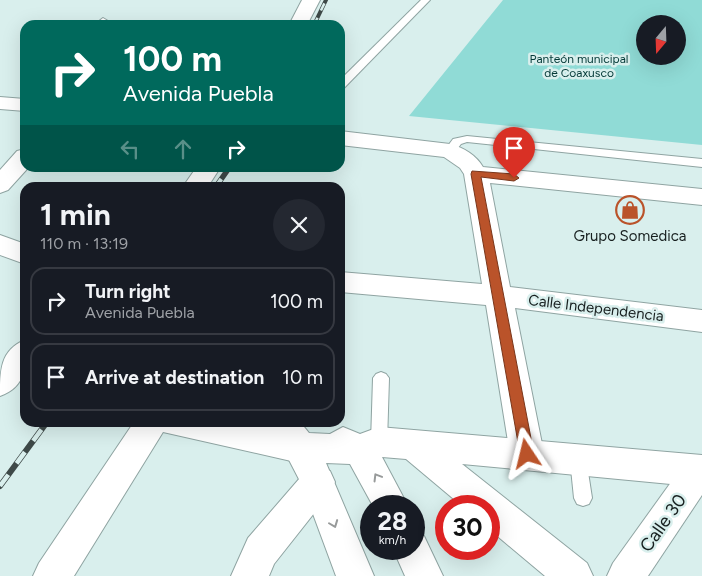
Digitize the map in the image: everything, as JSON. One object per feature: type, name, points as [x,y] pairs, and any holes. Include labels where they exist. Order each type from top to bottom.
[{"type":"street","points":[[301,20],[311,0]]},
{"type":"street","points":[[0,103],[20,105]]},
{"type":"street","points":[[345,139],[450,151],[469,163],[476,174],[527,454]]},
{"type":"street","points":[[0,185],[20,162]]},
{"type":"street","points":[[476,174],[702,197]]},
{"type":"street","points":[[0,244],[20,253]]},
{"type":"street","name":"Calle Independencia","points":[[345,282],[499,296],[702,322]]},
{"type":"street","points":[[0,383],[20,358]]},
{"type":"street","points":[[52,576],[149,427]]},
{"type":"street","points":[[239,427],[291,431],[369,446],[415,446],[527,454],[701,471]]},
{"type":"street","points":[[291,431],[318,482],[355,576]]},
{"type":"street","points":[[369,446],[386,495]]},
{"type":"street","points":[[415,446],[574,576]]},
{"type":"street","name":"Calle 30","points":[[626,576],[701,471]]},
{"type":"street","points":[[250,576],[261,551],[318,482]]},
{"type":"street","points":[[417,560],[424,576]]},
{"type":"lane","points":[[345,81],[426,0]]},
{"type":"lane","points":[[450,151],[457,141],[467,139],[702,163]]},
{"type":"lane","points":[[369,446],[381,378]]},
{"type":"lane","points":[[578,459],[582,498]]},
{"type":"green space","name":"Panteón municipal de Coaxusco","points":[[503,0],[702,0],[702,145],[409,116]]},
{"type":"railway","points":[[316,20],[326,0]]},
{"type":"railway","points":[[219,182],[226,172]]},
{"type":"railway","points":[[0,486],[43,427]]},
{"type":"place","name":"Grupo Somedica","points":[[630,210]]},
{"type":"route","points":[[514,178],[476,174],[527,454]]}]
